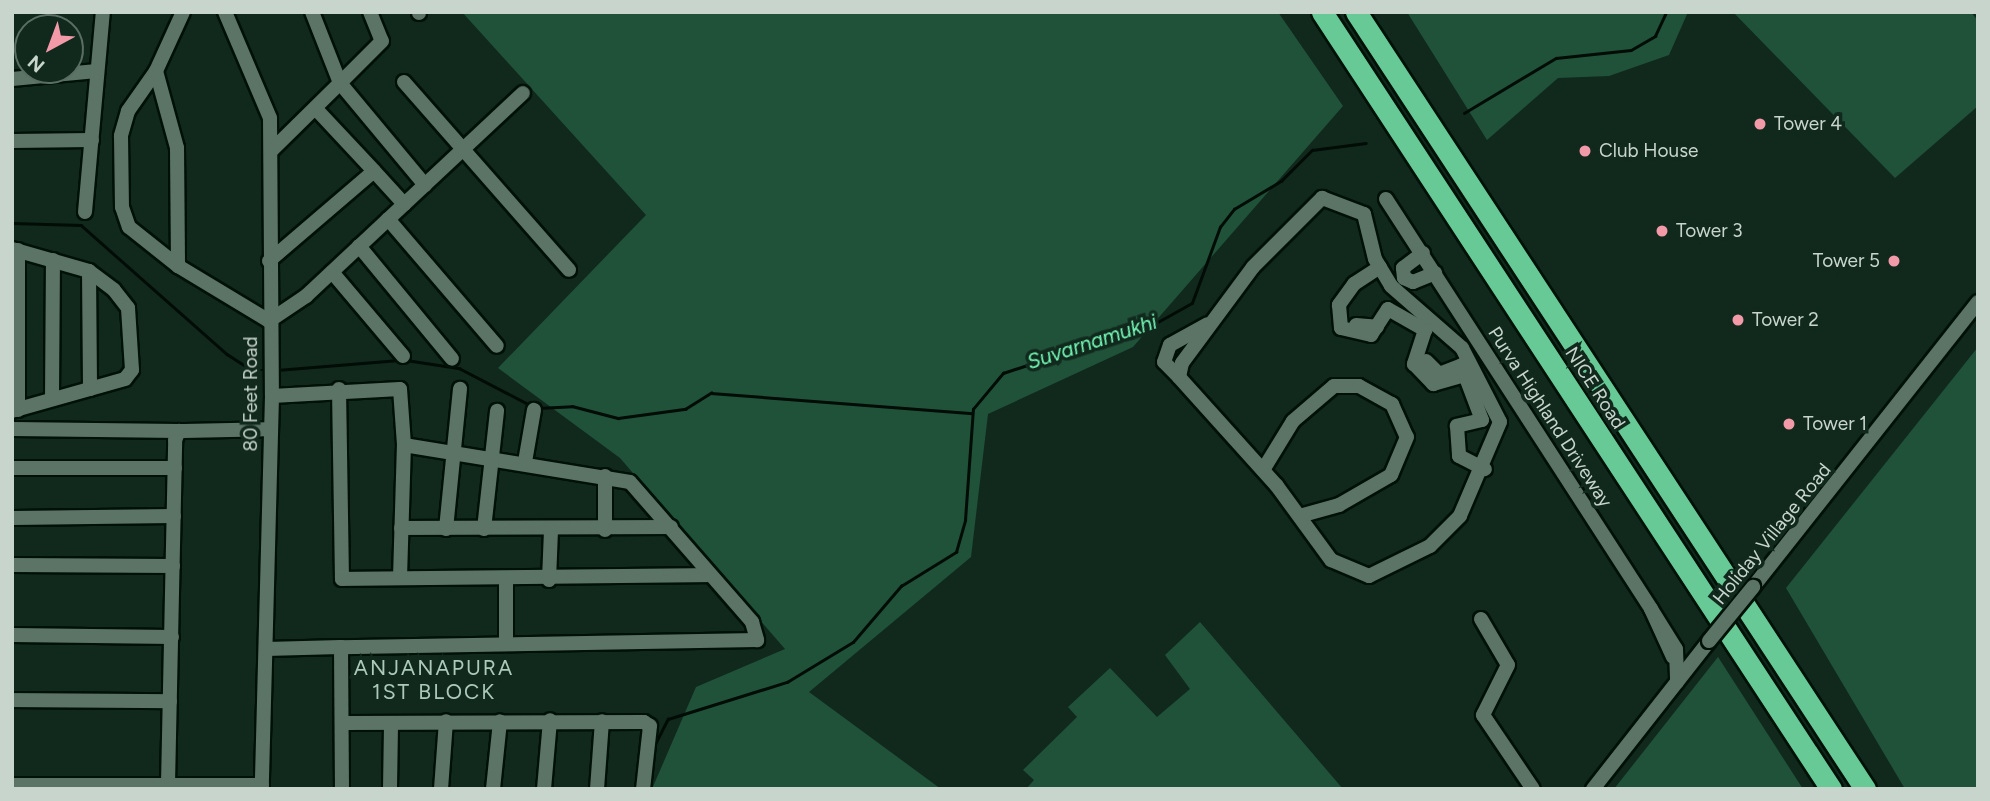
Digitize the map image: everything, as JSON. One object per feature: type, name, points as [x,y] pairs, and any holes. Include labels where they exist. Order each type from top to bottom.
[{"type":"highway","name":"NICE Road","points":[[1322,12],[1831,789]]},
{"type":"highway","name":"NICE Road","points":[[1356,12],[1865,789]]},
{"type":"street","points":[[85,212],[103,12]]},
{"type":"street","points":[[183,12],[156,71],[128,111],[121,136],[122,207],[129,227],[178,266],[269,321],[332,272],[523,93]]},
{"type":"street","name":"80 Feet Road","points":[[12,785],[168,784],[262,787],[272,396],[269,321],[271,151],[267,105],[225,12]]},
{"type":"street","points":[[312,12],[340,83],[425,185]]},
{"type":"street","points":[[271,151],[317,110],[382,41],[370,12]]},
{"type":"street","points":[[12,79],[97,71]]},
{"type":"street","points":[[156,71],[177,148],[178,266]]},
{"type":"street","points":[[404,82],[460,152],[569,270]]},
{"type":"street","points":[[317,110],[404,204]]},
{"type":"street","points":[[12,141],[92,140]]},
{"type":"street","points":[[269,261],[374,171]]},
{"type":"street","name":"Purva Highland Driveway","points":[[1322,198],[1364,214],[1380,267],[1391,286],[1450,332],[1493,404],[1500,422],[1485,469],[1460,516],[1430,546],[1369,576],[1331,561],[1263,470],[1179,377],[1214,321],[1253,267],[1322,198]]},
{"type":"street","name":"Purva Highland Driveway","points":[[1386,199],[1651,609],[1673,657],[1677,682]]},
{"type":"street","points":[[388,219],[497,346]]},
{"type":"street","points":[[359,246],[452,359]]},
{"type":"street","points":[[15,249],[54,260],[89,271],[128,308],[132,370],[125,379],[15,411],[15,249]]},
{"type":"street","points":[[1404,278],[1403,268],[1423,253]]},
{"type":"street","points":[[52,399],[54,260]]},
{"type":"street","points":[[1380,267],[1354,284],[1339,305],[1344,332],[1367,337],[1388,309],[1425,330],[1414,364],[1433,384],[1465,375]]},
{"type":"street","points":[[89,271],[90,389]]},
{"type":"street","points":[[332,272],[402,356]]},
{"type":"street","points":[[1404,278],[1413,282],[1435,273]]},
{"type":"street","points":[[1391,286],[1404,278]]},
{"type":"street","name":"Holiday Village Road","points":[[1593,789],[1978,302]]},
{"type":"street","points":[[1179,377],[1164,362],[1170,345],[1214,321]]},
{"type":"street","points":[[1356,325],[1377,327]]},
{"type":"street","points":[[1426,361],[1439,374],[1462,365],[1482,420],[1457,426],[1458,456],[1485,469]]},
{"type":"street","points":[[1263,470],[1293,421],[1334,386],[1359,386],[1392,404],[1407,437],[1391,475],[1339,505],[1299,516]]},
{"type":"street","points":[[446,529],[451,450],[460,388]]},
{"type":"street","points":[[339,389],[342,579],[549,580],[710,575]]},
{"type":"street","points":[[272,396],[339,389],[400,389],[404,445],[400,578]]},
{"type":"street","points":[[525,462],[534,410]]},
{"type":"street","points":[[484,529],[487,457],[497,411]]},
{"type":"street","points":[[12,429],[271,429]]},
{"type":"street","points":[[168,784],[178,431]]},
{"type":"street","points":[[266,649],[757,640],[752,622],[630,482],[525,462],[404,445]]},
{"type":"street","points":[[12,468],[175,468]]},
{"type":"street","points":[[605,476],[605,530]]},
{"type":"street","points":[[12,518],[174,516]]},
{"type":"street","points":[[401,528],[605,530],[671,527]]},
{"type":"street","points":[[549,580],[551,530]]},
{"type":"street","points":[[12,565],[173,566]]},
{"type":"street","points":[[506,580],[506,644]]},
{"type":"street","points":[[1481,618],[1508,666],[1483,715],[1533,789]]},
{"type":"street","points":[[12,635],[172,637]]},
{"type":"street","points":[[341,647],[342,789]]},
{"type":"street","points":[[12,700],[170,701]]},
{"type":"street","points":[[343,723],[550,720],[602,721],[650,726],[643,789]]},
{"type":"street","points":[[544,789],[550,720]]},
{"type":"street","points":[[441,789],[446,721]]},
{"type":"street","points":[[597,789],[602,721]]},
{"type":"street","points":[[494,789],[500,722]]},
{"type":"street","points":[[390,789],[391,723]]},
{"type":"green space","points":[[462,12],[1278,12],[1343,106],[1133,347],[988,414],[971,557],[809,692],[941,789],[652,789],[696,687],[785,649],[620,458],[498,368],[646,215]]},
{"type":"green space","points":[[1407,12],[1688,12],[1669,55],[1609,76],[1558,78],[1487,140]]},
{"type":"green space","points":[[1733,12],[1971,12],[1978,21],[1978,106],[1895,178]]},
{"type":"green space","points":[[1978,347],[1978,789],[1905,789],[1786,588]]},
{"type":"green space","points":[[1200,622],[1343,789],[1026,789],[1034,780],[1023,770],[1077,717],[1068,707],[1110,668],[1157,717],[1190,689],[1165,655]]},
{"type":"green space","points":[[1718,657],[1803,789],[1614,789]]},
{"type":"waterway","name":"Suvarnamukhi","points":[[1464,113],[1556,58],[1631,50],[1655,36],[1666,12]]},
{"type":"waterway","name":"Suvarnamukhi","points":[[655,744],[668,719],[787,682],[853,642],[901,586],[956,552],[965,520],[973,409],[1003,373],[1156,323],[1192,303],[1220,227],[1234,209],[1281,181],[1312,150],[1366,143]]},
{"type":"waterway","points":[[12,223],[81,225],[227,354],[252,370],[267,370]]},
{"type":"waterway","points":[[277,370],[399,360]]},
{"type":"waterway","points":[[406,360],[459,368],[532,406]]},
{"type":"waterway","points":[[538,408],[572,406],[618,418],[685,409],[711,393],[972,413]]},
{"type":"place","name":"Tower 4","points":[[1760,124]]},
{"type":"place","name":"Club House","points":[[1585,151]]},
{"type":"place","name":"Tower 3","points":[[1662,231]]},
{"type":"place","name":"Tower 5","points":[[1894,261]]},
{"type":"place","name":"Tower 2","points":[[1738,320]]},
{"type":"place","name":"Tower 1","points":[[1789,424]]},
{"type":"district","name":"ANJANAPURA 1ST BLOCK","points":[[434,680]]}]
